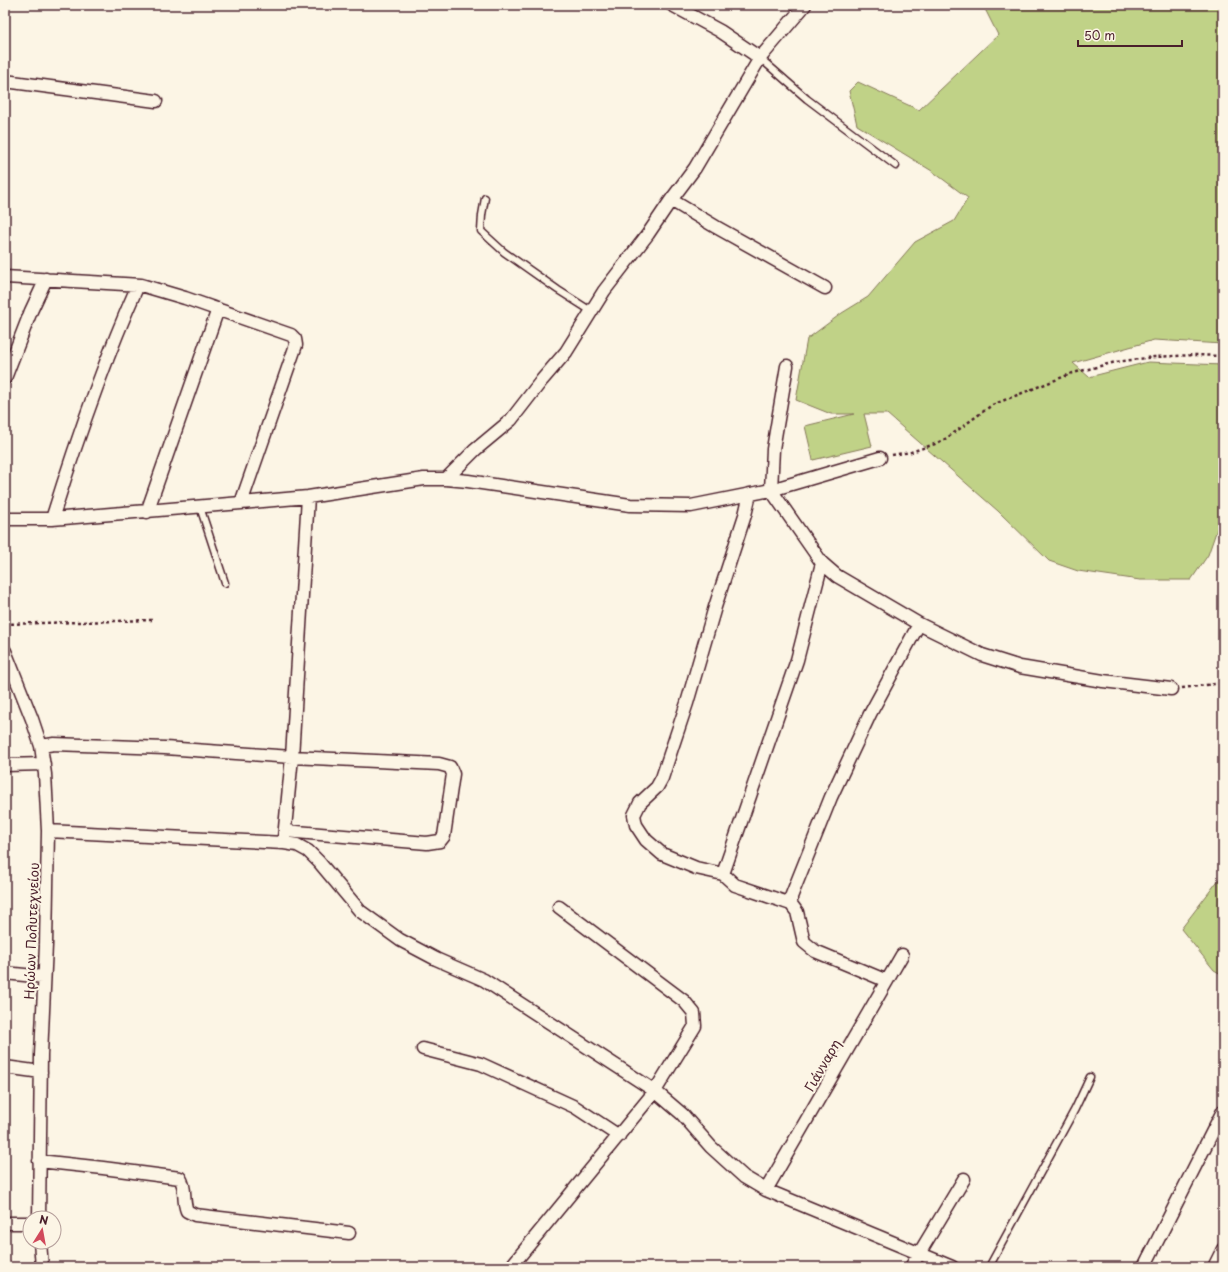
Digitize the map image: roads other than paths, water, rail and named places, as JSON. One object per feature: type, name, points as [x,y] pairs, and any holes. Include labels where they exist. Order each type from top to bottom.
[{"type":"street","points":[[672,5],[720,31],[760,58]]},
{"type":"street","points":[[446,479],[475,450],[511,420],[566,352],[604,291],[648,234],[695,168],[760,58],[805,5]]},
{"type":"street","points":[[5,81],[156,101]]},
{"type":"street","points":[[671,200],[825,288]]},
{"type":"street","points":[[5,277],[138,285],[185,298],[291,335],[295,339],[296,345],[241,503]]},
{"type":"street","points":[[5,378],[31,311],[46,279]]},
{"type":"street","points":[[52,519],[75,445],[114,339],[138,285]]},
{"type":"street","points":[[147,512],[218,309]]},
{"type":"street","points":[[787,366],[773,450],[771,490],[822,563],[837,576],[919,624],[982,655],[1020,667],[1103,681],[1171,690]]},
{"type":"street","points":[[5,519],[52,519],[200,507],[308,496],[424,479],[446,479],[630,505],[691,506],[771,490],[880,458]]},
{"type":"street","points":[[750,494],[746,515],[715,607],[687,703],[662,778],[657,787],[640,803],[634,815],[636,825],[646,840],[662,854],[696,868],[723,874],[735,885],[791,904],[797,912],[804,942],[808,946],[815,951],[887,980]]},
{"type":"street","points":[[284,837],[292,757],[308,496]]},
{"type":"street","points":[[723,874],[797,660],[822,563]]},
{"type":"street","points":[[791,904],[792,897],[831,797],[870,714],[919,624]]},
{"type":"street","name":"Ηρώων Πολυτεχνείου","points":[[5,651],[32,718],[41,746],[44,764],[48,831],[39,1210]]},
{"type":"street","points":[[41,746],[54,744],[165,748],[292,757],[439,764],[450,767],[453,774],[444,836],[440,841],[427,843],[284,837],[48,831]]},
{"type":"street","points":[[5,765],[44,764]]},
{"type":"street","points":[[284,837],[308,851],[360,911],[400,940],[436,959],[484,980],[655,1091],[682,1114],[712,1147],[744,1177],[766,1190],[952,1267]]},
{"type":"street","points":[[514,1263],[655,1091],[695,1026],[694,1013],[684,1001],[559,907]]},
{"type":"street","name":"Γιάνναρη","points":[[766,1190],[902,955]]},
{"type":"street","points":[[5,973],[44,977]]},
{"type":"street","points":[[423,1049],[481,1064],[575,1107],[619,1136]]},
{"type":"street","points":[[5,1067],[42,1072]]},
{"type":"street","points":[[1144,1267],[1223,1111]]},
{"type":"street","points":[[39,1161],[125,1170],[180,1178],[185,1185],[184,1204],[187,1211],[196,1215],[349,1233]]},
{"type":"street","points":[[911,1267],[964,1179]]},
{"type":"street","points":[[5,1223],[22,1223]]},
{"type":"street","points":[[41,1250],[42,1267]]},
{"type":"lane","points":[[760,58],[807,99],[896,166]]},
{"type":"lane","points":[[485,198],[482,215],[482,232],[504,252],[591,311]]},
{"type":"lane","points":[[200,507],[225,583]]},
{"type":"lane","points":[[989,1267],[1075,1110],[1090,1077]]}]
